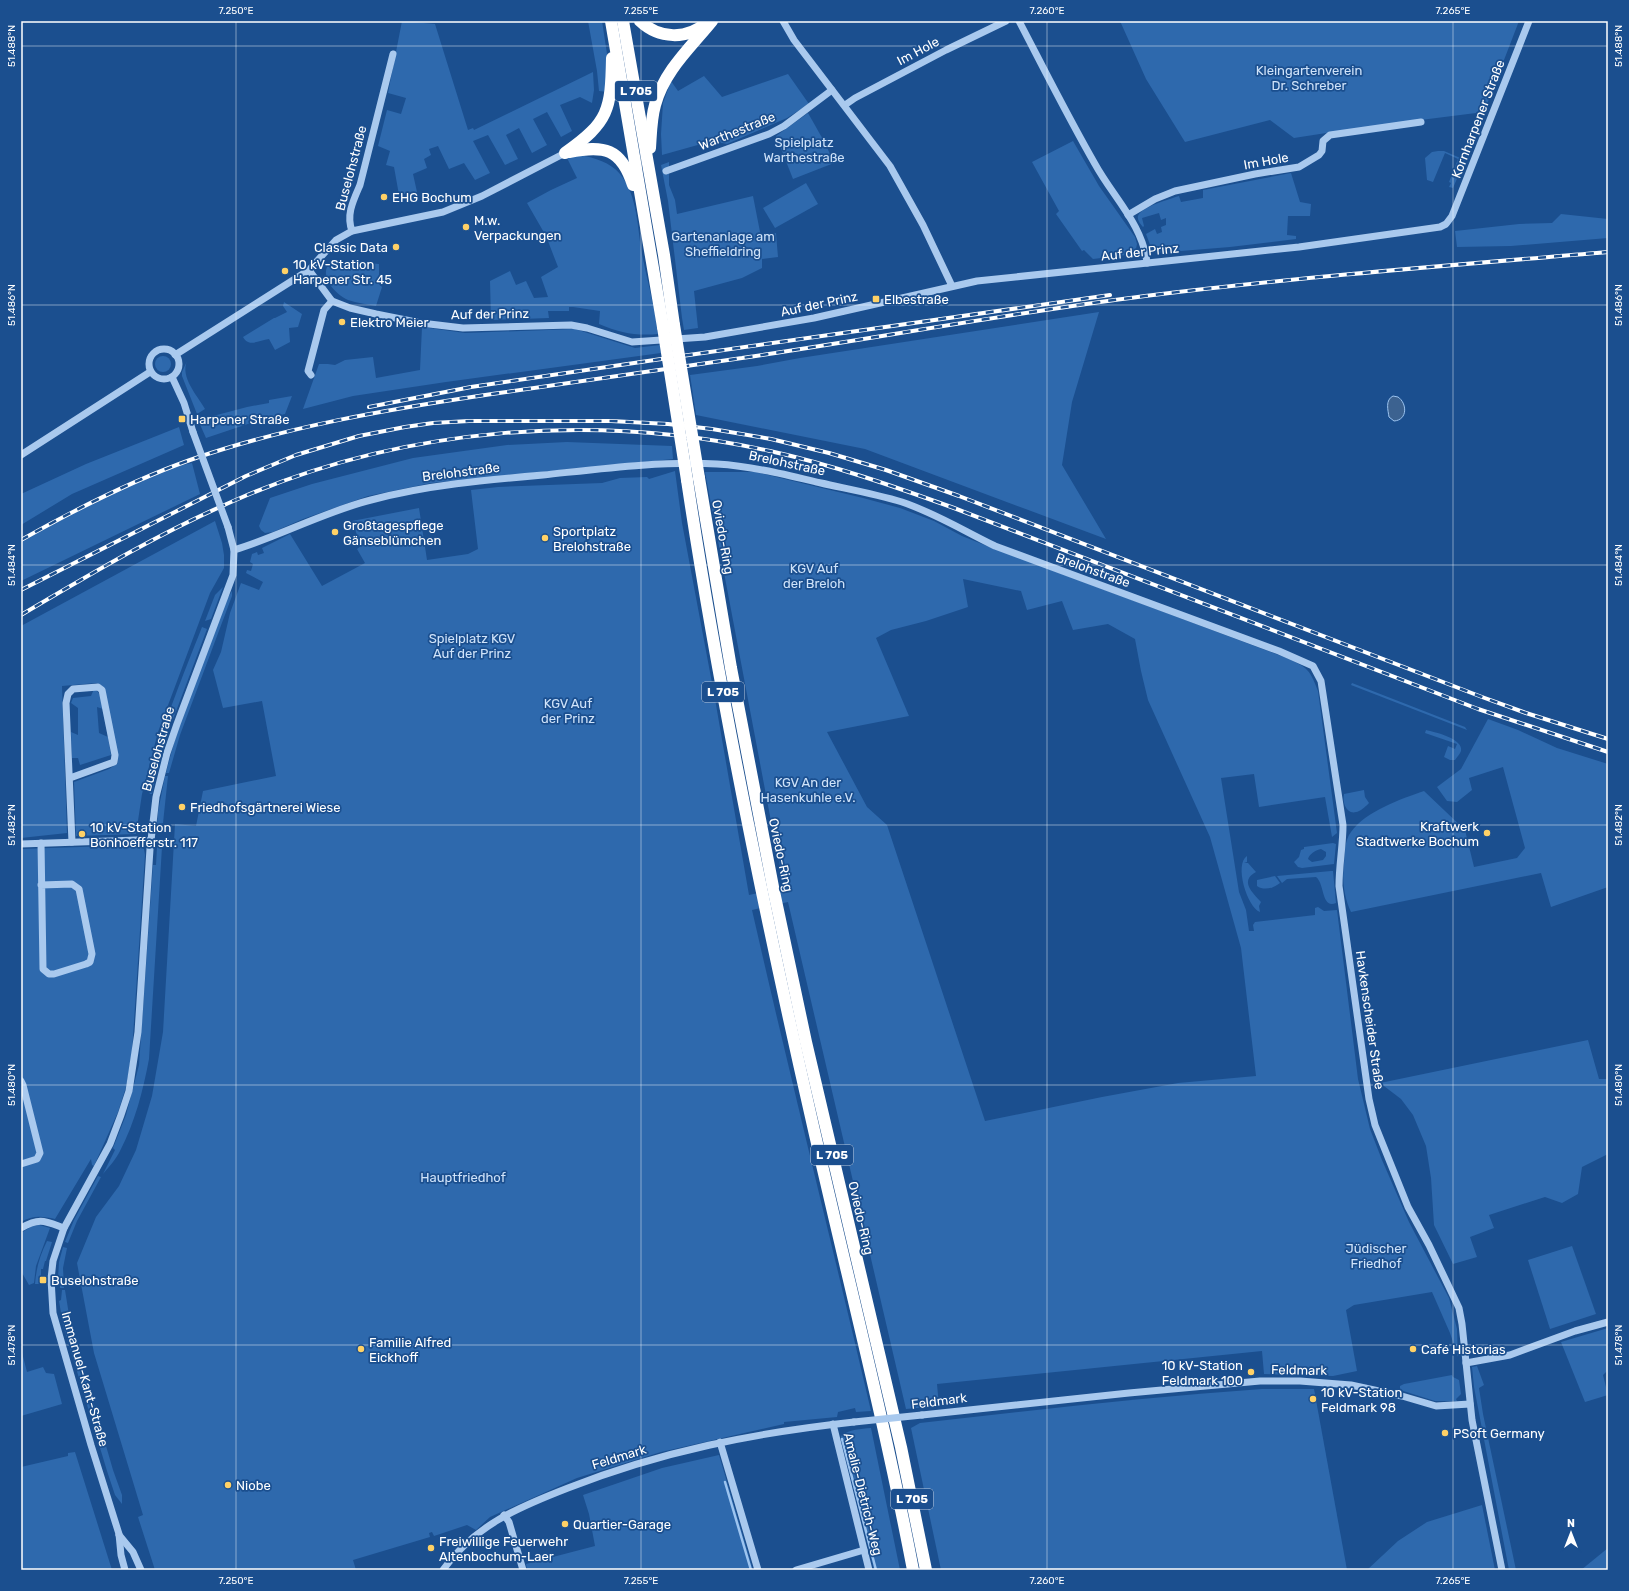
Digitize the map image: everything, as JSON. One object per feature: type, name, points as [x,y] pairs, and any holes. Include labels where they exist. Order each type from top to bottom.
[{"type":"highway","name":"L 705","points":[[623,21],[648,162]]},
{"type":"highway","points":[[640,21],[646,26],[659,32],[679,35],[695,31],[708,21]]},
{"type":"highway","name":"L 705","points":[[648,162],[655,105],[663,83],[677,62],[712,21]]},
{"type":"highway","name":"L 705","points":[[565,153],[594,130],[607,108],[611,90],[612,25]]},
{"type":"highway","name":"Oviedo-Ring","points":[[612,25],[635,165],[668,326]]},
{"type":"highway","name":"L 705","points":[[565,153],[598,148],[617,157],[626,167],[631,178],[646,222]]},
{"type":"highway","name":"Oviedo-Ring","points":[[648,162],[668,326],[693,479],[806,1042],[892,1406],[926,1570]]},
{"type":"highway","name":"Oviedo-Ring","points":[[693,479],[703,581],[762,894],[811,1120],[880,1408],[913,1570]]},
{"type":"street","points":[[783,21],[794,40],[845,105],[896,176],[923,225],[952,286]]},
{"type":"street","name":"Im Hole","points":[[845,105],[855,98],[946,50],[1006,21]]},
{"type":"street","points":[[1019,21],[1096,166],[1143,241],[1147,263]]},
{"type":"street","name":"Kornharpener Straße","points":[[1446,224],[1452,216],[1529,21]]},
{"type":"street","name":"Buselohstraße","points":[[352,231],[349,223],[351,206],[360,185],[393,54]]},
{"type":"street","name":"Warthestraße","points":[[666,171],[769,134],[784,126],[832,90]]},
{"type":"street","name":"Im Hole","points":[[1128,215],[1155,199],[1175,191],[1255,174],[1299,167],[1310,159],[1319,155],[1322,151],[1323,141],[1330,135],[1421,122]]},
{"type":"street","points":[[175,355],[309,270],[336,240],[352,231],[443,212],[482,196],[565,153]]},
{"type":"street","name":"Auf der Prinz","points":[[332,301],[350,308],[440,326],[463,328],[571,325],[638,342],[705,337],[769,327],[827,316],[977,281],[1338,242],[1440,227],[1446,224]]},
{"type":"street","points":[[309,270],[332,301],[324,310],[319,326],[308,371],[311,375]]},
{"type":"street","points":[[167,350],[175,355],[177,358],[178,367],[177,371],[172,377],[162,379],[150,372],[149,362],[154,353],[167,350]]},
{"type":"street","points":[[21,455],[150,372]]},
{"type":"street","name":"Buselohstraße","points":[[64,1228],[110,1144],[122,1115],[132,1077],[138,1032],[150,841],[156,796],[167,753],[232,575],[234,550],[228,527],[193,432],[184,402],[172,377]]},
{"type":"street","name":"Brelohstraße","points":[[234,550],[261,542],[338,510],[370,500],[417,489],[501,479],[647,465],[683,463],[743,466],[902,502],[957,526],[995,546],[1279,651],[1313,666]]},
{"type":"street","name":"Havkenscheider Straße","points":[[1313,666],[1321,681],[1343,825],[1339,886],[1369,1099],[1375,1125],[1408,1207],[1429,1245],[1457,1303],[1462,1324],[1472,1420],[1502,1570]]},
{"type":"street","points":[[70,778],[114,762],[114,749],[102,690],[98,687],[73,689],[68,694],[66,703],[72,842]]},
{"type":"street","points":[[21,844],[150,841]]},
{"type":"street","points":[[41,843],[41,885],[43,969],[49,974],[54,974],[90,962],[92,954],[79,889],[72,884],[41,885]]},
{"type":"street","points":[[21,1081],[24,1085],[40,1153],[37,1159],[21,1164]]},
{"type":"street","points":[[21,1228],[34,1221],[44,1220],[64,1228]]},
{"type":"street","name":"Immanuel-Kant-Straße","points":[[64,1228],[52,1261],[51,1279],[53,1313],[91,1445],[119,1534],[121,1555],[125,1570]]},
{"type":"street","points":[[1466,1363],[1510,1355],[1575,1330],[1608,1322]]},
{"type":"street","name":"Feldmark","points":[[443,1570],[459,1551],[474,1537],[504,1515],[534,1500],[590,1478],[669,1454],[720,1442],[786,1430],[1129,1392],[1269,1381],[1300,1381],[1352,1385],[1402,1396],[1436,1406],[1470,1404]]},
{"type":"street","name":"Amalie-Dietrich-Weg","points":[[833,1424],[869,1570]]},
{"type":"street","points":[[720,1442],[758,1570]]},
{"type":"street","points":[[504,1515],[509,1522],[523,1570]]},
{"type":"street","name":"Immanuel-Kant-Straße","points":[[119,1534],[133,1552],[141,1570]]},
{"type":"street","points":[[796,1570],[864,1550]]},
{"type":"green space","points":[[402,21],[435,24],[468,130],[473,128],[474,130],[593,72],[594,90],[592,103],[580,97],[560,105],[572,131],[561,137],[547,112],[533,119],[547,145],[532,153],[519,128],[506,135],[518,159],[505,165],[488,135],[473,141],[490,173],[475,180],[464,163],[449,169],[438,146],[429,149],[431,155],[424,159],[427,168],[413,174],[417,192],[399,195],[394,167],[386,165],[390,151],[378,146],[387,110],[401,114],[406,98],[388,93]]},
{"type":"green space","points":[[588,21],[602,21],[609,67],[608,92],[599,91]]},
{"type":"green space","name":"Kleingartenverein Dr. Schreber","points":[[1120,21],[1519,21],[1484,112],[1365,127],[1294,138],[1270,120],[1185,142],[1146,79]]},
{"type":"green space","points":[[788,74],[809,104],[787,118],[727,144],[712,141],[662,155],[661,134],[663,103],[671,81],[678,91],[704,76],[722,97]]},
{"type":"green space","name":"Spielplatz Warthestraße","points":[[808,113],[825,143],[834,163],[793,179],[776,136]]},
{"type":"green space","points":[[1073,141],[1099,186],[1135,237],[1137,244],[1135,254],[1093,259],[1084,250],[1082,251],[1056,214],[1059,211],[1032,162]]},
{"type":"green space","points":[[1444,151],[1465,160],[1453,188],[1449,187],[1451,183],[1449,182],[1458,159],[1445,153],[1433,182],[1427,180],[1425,158],[1432,152]]},
{"type":"green space","points":[[580,155],[597,159],[612,166],[620,174],[631,193],[658,334],[642,335],[614,330],[599,324],[600,311],[573,307],[569,307],[569,311],[548,311],[549,318],[491,320],[490,281],[510,271],[516,285],[526,281],[534,298],[548,297],[541,277],[558,267],[546,236],[527,203],[577,178],[567,158]]},
{"type":"green space","name":"Gartenanlage am Sheffieldring","points":[[669,162],[669,185],[675,200],[677,214],[753,196],[761,237],[776,233],[778,257],[762,259],[762,268],[742,278],[694,291],[698,328],[684,330],[668,201],[661,165]]},
{"type":"green space","points":[[1291,173],[1300,202],[1311,204],[1310,216],[1288,216],[1287,235],[1296,236],[1296,239],[1230,247],[1156,253],[1152,250],[1146,234],[1155,229],[1157,234],[1162,232],[1161,227],[1166,225],[1166,218],[1161,220],[1159,213],[1142,218],[1143,227],[1138,220],[1138,216],[1144,210],[1179,196],[1181,202],[1203,198],[1203,190]]},
{"type":"green space","points":[[806,183],[818,204],[775,228],[763,208]]},
{"type":"green space","points":[[1561,214],[1608,219],[1608,238],[1511,246],[1457,247],[1455,231],[1519,224],[1552,223]]},
{"type":"green space","points":[[330,262],[379,264],[379,284],[382,287],[376,306],[348,300],[338,294],[327,279],[327,267]]},
{"type":"green space","points":[[284,302],[302,314],[298,327],[289,328],[290,342],[275,350],[269,339],[251,343],[245,340],[243,337],[274,318],[287,312],[283,306]]},
{"type":"green space","points":[[1099,312],[1072,402],[1062,465],[1106,539],[865,449],[696,415],[690,375],[757,366]]},
{"type":"green space","points":[[422,327],[465,333],[575,329],[635,348],[660,345],[661,353],[353,396],[303,409],[319,364],[335,365],[345,360],[373,357],[376,378],[420,370]]},
{"type":"green space","points":[[160,356],[166,356],[171,361],[169,370],[166,372],[160,372],[155,367],[155,361]]},
{"type":"green space","points":[[187,361],[185,367],[190,386],[205,409],[197,414],[182,376],[182,372]]},
{"type":"green space","points":[[292,396],[285,414],[263,419],[206,438],[198,420],[247,407],[269,403],[269,400]]},
{"type":"green space","points":[[179,427],[184,445],[72,494],[21,525],[21,494],[86,464]]},
{"type":"green space","points":[[567,442],[672,446],[673,459],[431,483],[368,496],[303,519],[273,532],[265,533],[259,526],[270,498],[312,484],[413,458],[507,445]]},
{"type":"green space","points":[[192,463],[200,494],[21,581],[21,540],[89,503],[131,483],[168,469]]},
{"type":"green space","name":"Hauptfriedhof","points":[[675,471],[682,523],[715,699],[749,895],[785,887],[777,853],[705,472],[756,472],[900,508],[934,521],[962,536],[987,546],[1284,657],[1302,666],[1309,672],[1318,691],[1337,833],[1332,837],[1325,797],[1259,807],[1254,774],[1221,778],[1239,892],[1246,910],[1249,931],[1254,931],[1253,925],[1255,922],[1315,915],[1315,908],[1318,907],[1324,911],[1337,910],[1358,1079],[1370,1129],[1409,1222],[1449,1298],[1457,1329],[1458,1357],[1450,1333],[1432,1292],[1354,1305],[1346,1310],[1357,1371],[1333,1376],[1264,1374],[1262,1351],[937,1384],[939,1406],[906,1409],[788,902],[752,910],[871,1411],[856,1412],[855,1408],[838,1412],[837,1417],[784,1422],[784,1424],[661,1452],[577,1478],[490,1517],[476,1530],[467,1525],[434,1536],[432,1532],[429,1533],[430,1537],[353,1560],[356,1570],[155,1570],[138,1517],[143,1515],[94,1353],[77,1263],[96,1217],[119,1186],[136,1150],[152,1096],[163,1032],[175,824],[196,826],[203,791],[276,776],[262,701],[223,708],[213,670],[221,652],[230,613],[241,583],[259,590],[263,582],[246,573],[247,570],[251,571],[253,564],[250,562],[252,554],[257,552],[258,555],[264,553],[262,548],[290,534],[322,586],[365,563],[357,549],[361,546],[352,521],[419,508],[427,560],[468,554],[478,549],[471,490],[498,487],[602,483],[620,478],[647,477],[649,479]],"holes":[[[963,579],[1021,591],[1027,610],[1062,601],[1073,630],[1108,624],[1135,639],[1148,700],[1210,837],[1241,948],[1256,1076],[1178,1083],[985,1121],[887,825],[867,807],[827,732],[909,716],[876,638],[891,630],[926,621],[968,607]]]},
{"type":"green space","points":[[215,521],[222,543],[224,568],[210,593],[158,732],[142,794],[136,834],[76,836],[74,782],[109,769],[118,763],[118,756],[104,688],[96,683],[62,686],[67,833],[21,838],[21,626]]},
{"type":"green space","points":[[223,587],[211,619],[205,621],[215,595]]},
{"type":"green space","points":[[232,591],[232,596],[180,735],[169,773],[166,773],[186,707],[227,599]]},
{"type":"green space","points":[[202,627],[207,629],[172,722],[165,726],[150,778],[160,740],[179,686]]},
{"type":"green space","points":[[1352,683],[1465,727],[1467,730],[1351,685]]},
{"type":"green space","points":[[94,689],[100,695],[103,709],[97,707],[99,733],[108,737],[111,755],[80,765],[78,758],[72,758],[71,732],[78,735],[78,708],[71,703],[73,698],[91,696]]},
{"type":"green space","points":[[1488,719],[1518,730],[1557,748],[1608,764],[1608,887],[1551,907],[1541,873],[1351,912],[1345,895],[1343,877],[1345,848],[1347,839],[1351,832],[1375,812],[1424,791],[1465,830],[1474,867],[1517,858],[1525,848],[1503,767],[1469,778],[1472,790],[1457,802],[1447,801],[1437,787],[1461,769]]},
{"type":"green space","points":[[1426,730],[1436,732],[1458,743],[1461,747],[1461,751],[1455,760],[1450,760],[1444,757],[1448,746],[1455,749],[1457,744],[1425,733]]},
{"type":"green space","points":[[156,775],[152,794],[150,794],[150,778],[151,779]]},
{"type":"green space","points":[[165,776],[168,776],[163,823],[157,825],[158,812]]},
{"type":"green space","points":[[1364,790],[1365,797],[1369,803],[1359,811],[1348,811],[1344,801],[1344,794]]},
{"type":"green space","points":[[1333,843],[1336,844],[1334,864],[1302,868],[1298,867],[1294,862],[1299,857],[1301,850],[1304,849],[1304,847]],"holes":[[[1321,849],[1326,852],[1326,856],[1323,860],[1312,862],[1308,859],[1311,854],[1317,850]]]},
{"type":"green space","points":[[139,845],[144,849],[145,855],[132,1052],[126,1087],[118,1112],[94,1166],[92,1165],[91,1159],[55,1219],[38,1217],[30,1218],[21,1222],[21,849]]},
{"type":"green space","points":[[157,847],[162,847],[149,1059],[141,1095],[130,1129],[118,1154],[103,1174],[115,1150],[113,1148],[126,1115],[139,1065],[153,865],[156,865]]},
{"type":"green space","points":[[1247,856],[1247,862],[1244,863],[1248,863],[1256,872],[1248,879],[1248,883],[1251,891],[1261,902],[1259,906],[1260,912],[1251,902],[1244,885],[1242,867],[1243,860]]},
{"type":"green space","points":[[1333,871],[1336,903],[1331,904],[1325,899],[1319,880],[1316,877],[1287,879],[1282,883],[1277,876]]},
{"type":"green space","points":[[1275,876],[1280,883],[1275,886],[1266,889],[1257,886],[1257,880]]},
{"type":"green space","points":[[1588,1040],[1599,1079],[1608,1079],[1608,1154],[1582,1167],[1578,1194],[1562,1203],[1545,1197],[1489,1215],[1494,1228],[1470,1237],[1477,1257],[1453,1264],[1434,1225],[1431,1178],[1426,1146],[1413,1115],[1401,1099],[1380,1083]]},
{"type":"green space","points":[[98,1176],[101,1177],[77,1221],[68,1243],[65,1242],[74,1220]]},
{"type":"green space","points":[[39,1225],[50,1228],[36,1266],[34,1283],[29,1285],[21,1271],[21,1233],[32,1226]]},
{"type":"green space","points":[[47,1241],[52,1242],[43,1269],[41,1269],[41,1284],[35,1284],[39,1262]]},
{"type":"green space","points":[[1572,1246],[1596,1314],[1550,1329],[1528,1260]]},
{"type":"green space","points":[[63,1247],[67,1248],[63,1268],[64,1288],[60,1288],[60,1278],[58,1278],[59,1262]]},
{"type":"green space","points":[[62,1290],[65,1290],[70,1321],[113,1470],[122,1495],[122,1504],[115,1495],[107,1471],[63,1325],[59,1301],[61,1300]]},
{"type":"green space","points":[[1608,1328],[1608,1370],[1603,1375],[1608,1395],[1585,1402],[1561,1342]]},
{"type":"green space","points":[[21,1349],[27,1372],[43,1367],[46,1373],[54,1374],[62,1404],[21,1416]]},
{"type":"green space","points":[[1477,1366],[1484,1385],[1479,1388],[1483,1414],[1516,1570],[1509,1570],[1474,1387],[1472,1367]]},
{"type":"green space","points":[[1452,1375],[1459,1380],[1461,1394],[1456,1399],[1457,1401],[1435,1401],[1400,1390],[1400,1386],[1404,1384]]},
{"type":"green space","points":[[1262,1389],[1314,1389],[1347,1570],[941,1570],[911,1428],[920,1423],[1006,1413]]},
{"type":"green space","points":[[871,1428],[900,1570],[874,1570],[841,1436],[851,1431]]},
{"type":"green space","points":[[75,1452],[112,1570],[21,1570],[21,1467],[68,1456],[68,1453]]},
{"type":"green space","points":[[719,1455],[753,1570],[527,1570],[526,1564],[595,1546],[589,1514],[583,1495],[662,1468]]},
{"type":"green space","points":[[1482,1505],[1495,1570],[1367,1570],[1398,1541],[1427,1522]]},
{"type":"green space","points":[[1608,1548],[1608,1570],[1581,1570]]},
{"type":"shaded area","points":[[1393,396],[1398,397],[1401,400],[1405,411],[1402,418],[1394,421],[1389,417],[1388,408],[1389,400]]},
{"type":"waterway","points":[[842,1439],[876,1570]]},
{"type":"waterway","points":[[725,1482],[751,1570]]},
{"type":"railway","points":[[21,540],[104,496],[146,477],[190,460],[264,437],[377,413],[492,394],[742,358],[1044,310],[1145,296],[1319,277],[1608,252]]},
{"type":"railway","points":[[369,407],[471,387],[1110,295]]},
{"type":"railway","points":[[21,590],[246,476],[296,455],[359,436],[433,423],[469,421],[611,421],[668,424],[712,429],[771,439],[829,453],[886,470],[959,496],[1482,697],[1526,713],[1608,739]]},
{"type":"railway","points":[[21,615],[101,568],[182,525],[238,499],[301,475],[367,456],[433,442],[501,433],[569,430],[636,432],[704,439],[770,451],[840,469],[886,484],[954,508],[1478,709],[1608,752]]},
{"type":"place","name":"EHG Bochum","points":[[384,197]]},
{"type":"place","name":"M.w. Verpackungen","points":[[466,227]]},
{"type":"place","name":"Classic Data","points":[[396,247]]},
{"type":"place","name":"10 kV-Station Harpener Str. 45","points":[[285,271]]},
{"type":"place","name":"Elbestraße","points":[[876,299]]},
{"type":"place","name":"Elektro Meier","points":[[342,322]]},
{"type":"place","name":"Harpener Straße","points":[[182,419]]},
{"type":"place","name":"Großtagespflege Gänseblümchen","points":[[335,532]]},
{"type":"place","name":"Sportplatz Brelohstraße","points":[[545,538]]},
{"type":"place","name":"Friedhofsgärtnerei Wiese","points":[[182,807]]},
{"type":"place","name":"Kraftwerk Stadtwerke Bochum","points":[[1487,833]]},
{"type":"place","name":"10 kV-Station Bonhoefferstr. 117","points":[[82,834]]},
{"type":"place","name":"Buselohstraße","points":[[43,1280]]},
{"type":"place","name":"Familie Alfred Eickhoff","points":[[361,1349]]},
{"type":"place","name":"Café Historias","points":[[1413,1349]]},
{"type":"place","name":"10 kV-Station Feldmark 100","points":[[1251,1372]]},
{"type":"place","name":"10 kV-Station Feldmark 98","points":[[1313,1399]]},
{"type":"place","name":"PSoft Germany","points":[[1445,1433]]},
{"type":"place","name":"Niobe","points":[[228,1485]]},
{"type":"place","name":"Quartier-Garage","points":[[565,1524]]},
{"type":"place","name":"Freiwillige Feuerwehr Altenbochum-Laer","points":[[431,1548]]},
{"type":"park label","name":"KGV Auf der Breloh","points":[[814,576]]},
{"type":"park label","name":"Spielplatz KGV Auf der Prinz","points":[[472,646]]},
{"type":"park label","name":"KGV Auf der Prinz","points":[[568,710]]},
{"type":"park label","name":"KGV An der Hasenkuhle e.V.","points":[[808,790]]},
{"type":"park label","name":"Jüdischer Friedhof","points":[[1376,1256]]}]
